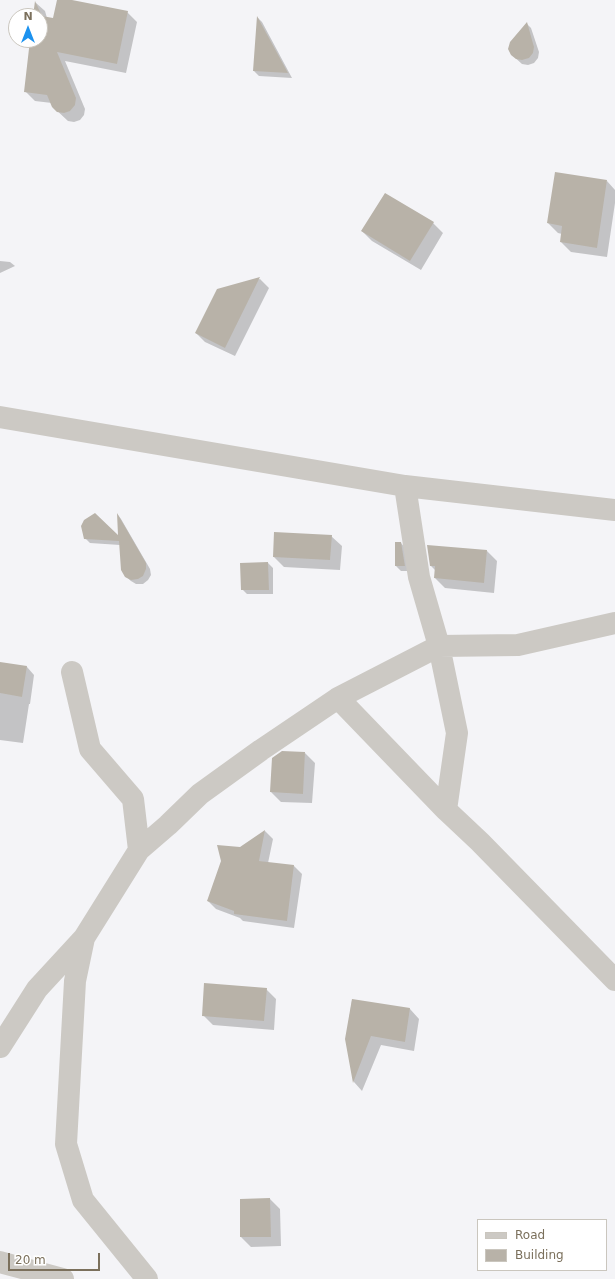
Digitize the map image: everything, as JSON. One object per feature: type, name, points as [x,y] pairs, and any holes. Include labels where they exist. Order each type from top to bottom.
[{"type":"street","points":[[0,417],[405,486],[615,510]]},
{"type":"street","points":[[405,486],[420,577],[439,646],[457,733],[446,810]]},
{"type":"street","points":[[0,1047],[37,990],[84,938],[139,850],[200,794],[261,750],[338,698],[439,646],[518,645],[615,623]]},
{"type":"street","points":[[72,672],[90,749],[133,800],[139,850]]},
{"type":"street","points":[[338,698],[446,810],[480,842],[615,980]]},
{"type":"street","points":[[84,938],[75,981],[66,1144],[83,1200],[147,1279]]},
{"type":"street","points":[[0,1262],[64,1279]]},
{"type":"building","points":[[57,0],[72,0],[128,11],[117,64],[57,52],[76,98],[75,105],[70,111],[64,113],[57,112],[52,107],[47,95],[24,92],[29,48],[48,48],[48,17],[53,18]]},
{"type":"building","points":[[35,1],[38,8],[34,8]]},
{"type":"building","points":[[257,16],[288,73],[253,71]]},
{"type":"building","points":[[527,22],[534,47],[533,53],[529,58],[522,60],[516,59],[511,55],[508,49],[510,42]]},
{"type":"building","points":[[555,172],[607,180],[597,248],[560,242],[562,226],[547,223]]},
{"type":"building","points":[[385,193],[434,222],[410,261],[361,231]]},
{"type":"building","points":[[260,277],[225,348],[195,333],[217,289]]},
{"type":"building","points":[[95,513],[118,535],[117,513],[146,563],[146,569],[143,576],[138,579],[131,580],[125,577],[121,570],[119,541],[84,539],[81,526],[84,520]]},
{"type":"building","points":[[274,532],[332,535],[330,560],[273,557]]},
{"type":"building","points":[[395,542],[401,542],[405,566],[395,566]]},
{"type":"building","points":[[427,545],[487,550],[484,583],[434,578],[435,566],[430,566]]},
{"type":"building","points":[[268,562],[269,590],[241,590],[240,563]]},
{"type":"building","points":[[0,662],[27,666],[22,697],[0,693]]},
{"type":"building","points":[[282,751],[305,752],[303,794],[270,792],[272,758]]},
{"type":"building","points":[[265,830],[259,861],[294,865],[287,921],[234,914],[234,911],[207,901],[221,861],[217,845],[240,847]]},
{"type":"building","points":[[204,983],[267,988],[264,1021],[202,1016]]},
{"type":"building","points":[[352,999],[410,1008],[405,1042],[371,1036],[353,1083],[345,1039]]},
{"type":"building","points":[[270,1198],[271,1237],[240,1237],[240,1199]]}]
